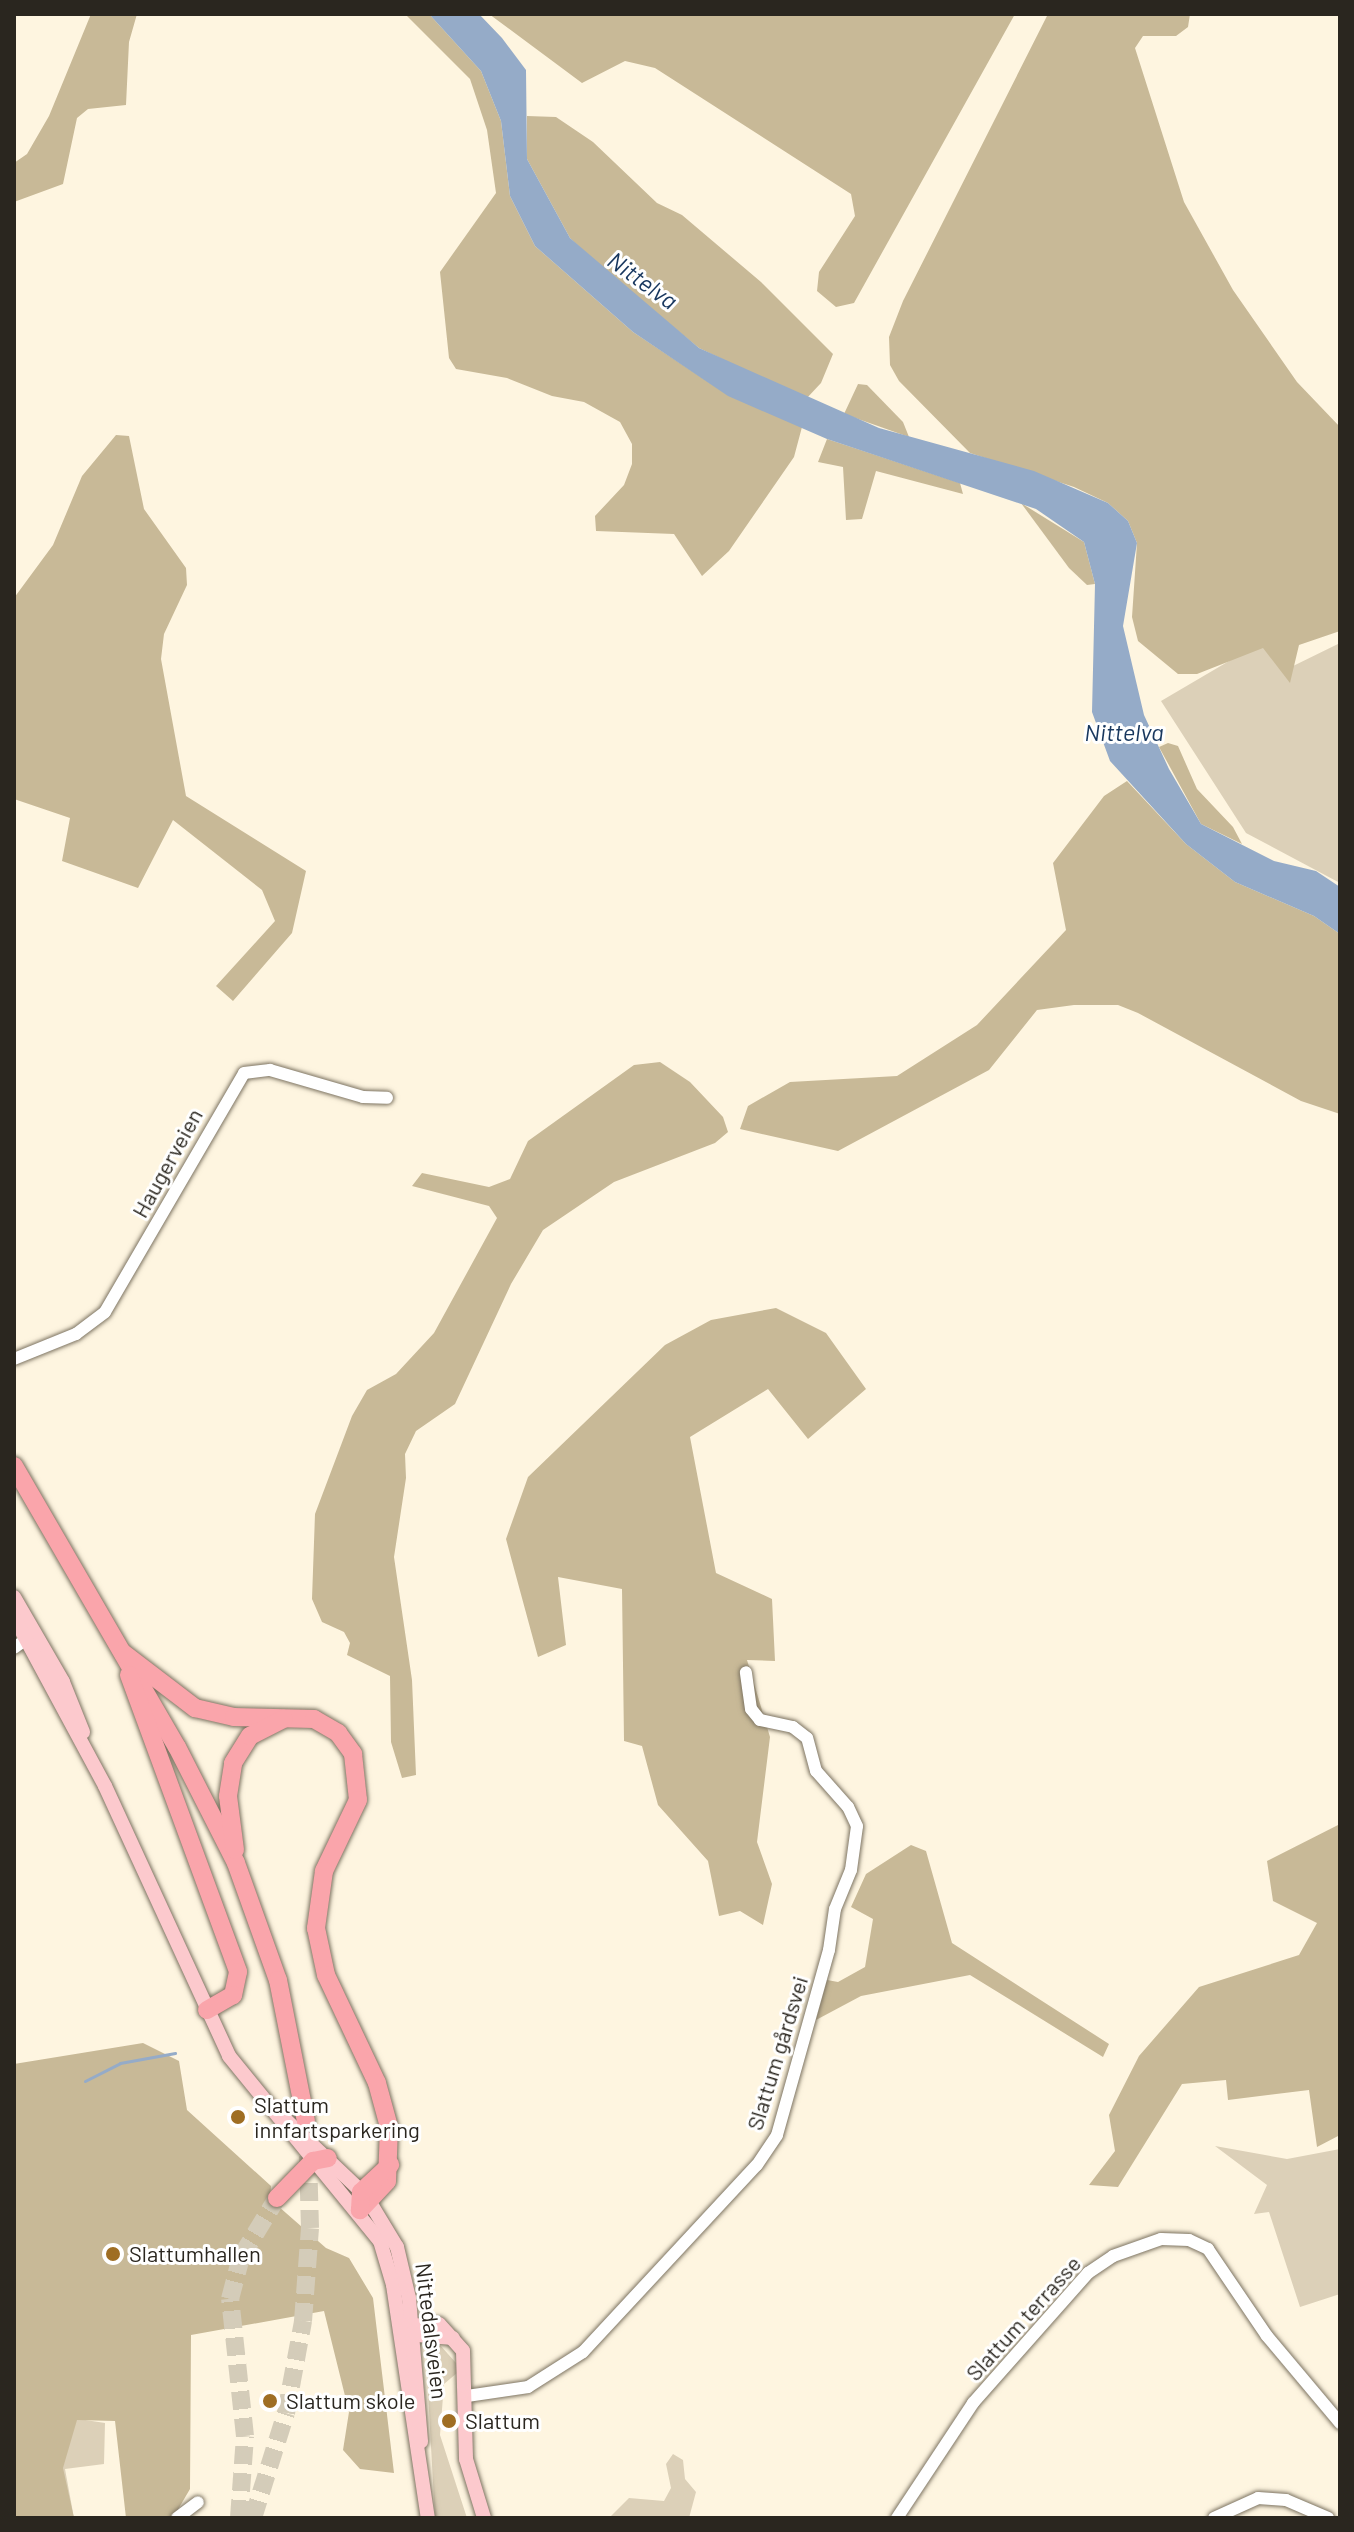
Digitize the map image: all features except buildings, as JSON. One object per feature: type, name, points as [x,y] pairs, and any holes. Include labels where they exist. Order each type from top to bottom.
[{"type":"highway","points":[[14,1466],[123,1653],[236,1863],[278,1980],[306,2121]]},
{"type":"highway","points":[[123,1653],[195,1708],[234,1717],[290,1716],[333,1729],[349,1747],[358,1768],[358,1800],[324,1871],[316,1928],[326,1975],[382,2095],[390,2165],[364,2201]]},
{"type":"highway","points":[[123,1653],[138,1711],[238,1972],[233,1995],[207,2010]]},
{"type":"highway","points":[[236,1863],[228,1796],[233,1763],[256,1732],[290,1716]]},
{"type":"highway","points":[[277,2198],[320,2159]]},
{"type":"main road","name":"Nittedalsveien","points":[[14,1597],[23,1638]]},
{"type":"main road","name":"Nittedalsveien","points":[[14,1617],[88,1752],[235,2066],[270,2107],[364,2201],[401,2259],[413,2329],[421,2469]]},
{"type":"main road","name":"Nittedalsveien","points":[[364,2201],[388,2262],[428,2518]]},
{"type":"main road","points":[[399,2330],[413,2329],[453,2338],[466,2361],[466,2459],[484,2518]]},
{"type":"street","name":"Haugerveien","points":[[14,1359],[76,1334],[105,1312],[244,1073],[270,1070],[363,1097],[387,1098]]},
{"type":"street","name":"Slattum gårdsvei","points":[[467,2396],[528,2387],[583,2352],[757,2165],[777,2135],[821,1979],[835,1909],[851,1870],[857,1826],[848,1807],[816,1771],[807,1738],[793,1727],[760,1720],[751,1709],[746,1672]]},
{"type":"street","name":"Slattum terrasse","points":[[897,2518],[951,2432],[1088,2273],[1113,2256],[1161,2239],[1189,2240],[1208,2249],[1267,2336],[1340,2423]]},
{"type":"street","points":[[1214,2518],[1258,2498],[1286,2500],[1328,2518]]},
{"type":"street","points":[[177,2518],[198,2502]]},
{"type":"shaded area","points":[[91,14],[137,14],[129,42],[126,105],[88,109],[77,118],[63,184],[14,202],[14,163],[27,154],[49,116]]},
{"type":"shaded area","points":[[405,14],[429,14],[481,71],[501,121],[510,196],[535,246],[633,332],[728,395],[802,427],[794,457],[729,551],[702,576],[674,534],[596,531],[595,516],[624,485],[632,464],[632,444],[620,422],[584,402],[552,396],[507,378],[456,369],[449,358],[440,272],[496,193],[487,130],[470,79]]},
{"type":"shaded area","points":[[489,14],[1015,14],[854,303],[836,307],[817,291],[819,272],[855,216],[851,194],[655,68],[625,61],[582,83]]},
{"type":"shaded area","points":[[1048,14],[1190,14],[1188,27],[1176,36],[1143,36],[1135,48],[1184,202],[1233,290],[1297,382],[1340,427],[1340,631],[1299,645],[1290,683],[1263,648],[1197,674],[1178,674],[1138,641],[1132,617],[1137,543],[1128,521],[1108,503],[1074,487],[970,453],[899,381],[890,365],[889,337],[903,301]]},
{"type":"shaded area","points":[[527,116],[556,117],[593,142],[657,203],[682,215],[761,282],[833,354],[821,383],[806,399],[699,348],[608,274],[570,238],[527,159]]},
{"type":"shaded area","points":[[858,384],[867,385],[903,422],[909,437],[844,414]]},
{"type":"shaded area","points":[[116,435],[129,436],[144,509],[186,568],[187,585],[164,634],[161,659],[186,796],[306,871],[292,933],[233,1001],[216,986],[275,921],[262,890],[173,820],[138,888],[62,861],[70,818],[14,799],[14,598],[53,545],[82,476]]},
{"type":"shaded area","points":[[827,439],[960,483],[963,494],[876,471],[862,519],[846,520],[843,467],[818,462]]},
{"type":"shaded area","points":[[1021,503],[1084,542],[1095,584],[1087,585],[1069,568]]},
{"type":"shaded area","points":[[1270,637],[1289,668],[1340,643],[1340,883],[1246,833],[1161,701]]},
{"type":"shaded area","points":[[1168,743],[1178,746],[1197,789],[1233,827],[1242,844],[1201,824],[1159,747]]},
{"type":"shaded area","points":[[1127,781],[1186,844],[1235,882],[1314,916],[1340,934],[1340,1114],[1301,1101],[1138,1013],[1118,1005],[1074,1005],[1037,1010],[989,1070],[838,1151],[740,1129],[748,1106],[790,1082],[897,1076],[977,1025],[1066,930],[1053,863],[1104,796]]},
{"type":"shaded area","points":[[660,1062],[690,1082],[723,1117],[728,1132],[715,1143],[614,1182],[543,1230],[511,1284],[455,1404],[416,1431],[405,1454],[406,1478],[394,1557],[412,1680],[416,1775],[402,1778],[391,1742],[390,1676],[347,1655],[350,1643],[344,1632],[322,1622],[312,1599],[315,1514],[352,1416],[367,1390],[396,1374],[434,1333],[497,1218],[489,1206],[412,1186],[422,1173],[489,1187],[510,1179],[528,1141],[634,1065]]},
{"type":"shaded area","points":[[776,1308],[826,1333],[866,1389],[808,1439],[768,1389],[690,1437],[716,1573],[772,1599],[775,1661],[747,1660],[770,1737],[757,1842],[772,1884],[763,1925],[740,1911],[719,1916],[708,1861],[658,1805],[642,1746],[624,1741],[622,1589],[558,1577],[566,1645],[538,1657],[506,1539],[528,1477],[665,1345],[711,1320]]},
{"type":"shaded area","points":[[1340,1824],[1340,2135],[1317,2147],[1309,2090],[1228,2100],[1226,2080],[1182,2084],[1118,2187],[1089,2185],[1115,2151],[1109,2115],[1139,2056],[1199,1987],[1299,1955],[1317,1923],[1273,1901],[1267,1861]]},
{"type":"shaded area","points":[[911,1845],[926,1851],[952,1943],[1109,2044],[1103,2057],[970,1975],[861,1996],[816,2020],[827,1980],[838,1982],[865,1967],[873,1919],[851,1907],[866,1874]]},
{"type":"shaded area","points":[[143,2043],[179,2061],[187,2110],[271,2186],[270,2199],[326,2248],[349,2258],[373,2298],[394,2473],[360,2469],[343,2450],[349,2412],[324,2311],[191,2335],[190,2489],[173,2518],[126,2518],[115,2421],[77,2420],[63,2468],[74,2518],[14,2518],[14,2064]]},
{"type":"shaded area","points":[[1215,2146],[1287,2159],[1340,2149],[1340,2294],[1300,2307],[1269,2212],[1254,2214],[1267,2185]]},
{"type":"shaded area","points":[[440,2345],[456,2363],[457,2373],[444,2384],[440,2435],[467,2518],[435,2518],[426,2357]]},
{"type":"shaded area","points":[[46,2414],[105,2423],[104,2464],[65,2469],[74,2518],[14,2518]]},
{"type":"shaded area","points":[[673,2454],[683,2460],[685,2479],[696,2492],[689,2518],[609,2518],[629,2498],[664,2501],[671,2488],[666,2464]]},
{"type":"water","name":"Nittelva","points":[[429,14],[479,14],[502,38],[526,70],[527,159],[570,238],[699,348],[879,428],[1034,471],[1108,503],[1128,521],[1137,543],[1123,626],[1144,715],[1169,769],[1201,824],[1274,861],[1316,871],[1340,887],[1340,934],[1314,916],[1235,882],[1186,844],[1110,761],[1092,712],[1095,584],[1084,542],[1036,509],[827,439],[728,396],[633,332],[535,246],[510,196],[501,121],[481,71]]},
{"type":"waterway","points":[[85,2081],[120,2063],[175,2053]]},
{"type":"tunnel","points":[[253,2518],[286,2413],[303,2321],[310,2228],[308,2156]]},
{"type":"tunnel","points":[[239,2518],[245,2436],[230,2299],[241,2257],[277,2198]]},
{"type":"place","name":"Slattum innfartsparkering","points":[[238,2117]]},
{"type":"place","name":"Slattumhallen","points":[[113,2254]]},
{"type":"place","name":"Slattum skole","points":[[270,2401]]},
{"type":"place","name":"Slattum","points":[[449,2421]]}]
